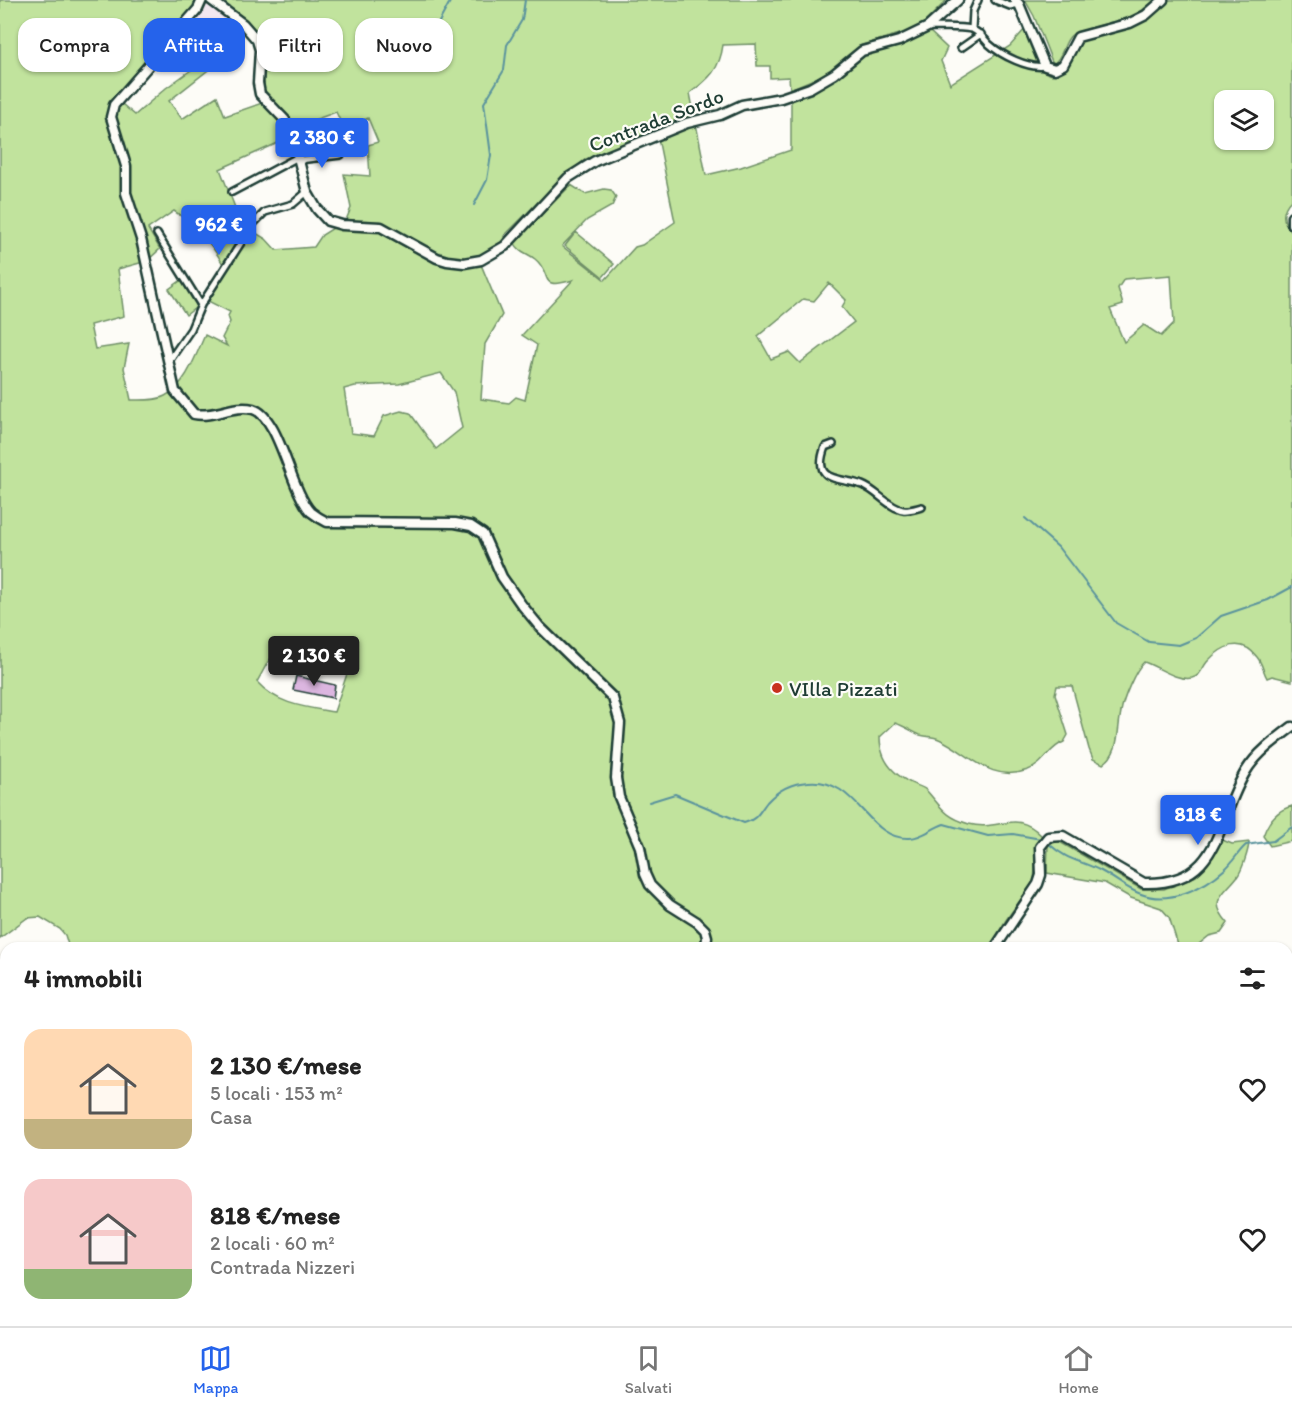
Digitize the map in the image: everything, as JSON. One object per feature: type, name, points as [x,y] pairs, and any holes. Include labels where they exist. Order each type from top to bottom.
[{"type":"street","points":[[202,0],[198,9],[121,96],[114,105],[111,117],[122,147],[126,166],[126,193],[141,239],[175,390],[194,414],[205,416],[248,408],[263,413],[272,427],[304,502],[315,516],[327,522],[455,523],[471,526],[483,534],[502,577],[521,604],[539,626],[613,698],[620,723],[616,778],[619,797],[640,847],[645,874],[650,885],[670,905],[698,922],[705,930],[707,942]]},
{"type":"street","points":[[169,361],[191,329],[201,305],[260,217],[265,212],[293,204],[307,192],[288,126],[282,115],[260,94],[258,83],[260,50],[257,40],[243,24],[211,0]]},
{"type":"street","name":"Contrada Sordo","points":[[307,192],[317,209],[332,224],[381,227],[447,261],[464,263],[481,260],[504,246],[568,178],[595,161],[687,123],[720,115],[742,105],[781,98],[810,88],[834,74],[862,51],[899,41],[928,27],[958,0]]},
{"type":"street","points":[[972,29],[973,11],[978,0]]},
{"type":"street","points":[[995,0],[1010,6],[1017,2],[1045,66]]},
{"type":"street","points":[[928,27],[972,29],[981,34],[989,44],[1028,66],[1036,68],[1045,66],[1055,69],[1063,65],[1078,37],[1130,23],[1146,15],[1163,0]]},
{"type":"street","points":[[961,48],[981,34]]},
{"type":"street","points":[[232,192],[299,159],[341,155]]},
{"type":"street","points":[[1292,217],[1292,224]]},
{"type":"street","points":[[157,234],[201,305]]},
{"type":"street","points":[[833,444],[825,447],[821,459],[821,467],[828,475],[842,482],[862,485],[902,510],[922,507]]},
{"type":"street","points":[[999,942],[1038,884],[1041,875],[1042,843],[1048,837],[1058,836],[1144,883],[1156,883],[1191,873],[1204,863],[1246,771],[1269,746],[1292,727]]},
{"type":"shaded area","points":[[204,5],[208,5],[227,18],[192,18]]},
{"type":"green space","points":[[0,0],[205,0],[188,18],[143,18],[143,66],[116,99],[135,115],[188,72],[206,72],[169,101],[182,119],[217,96],[225,116],[265,102],[264,72],[343,72],[343,18],[257,18],[257,35],[245,22],[245,18],[240,18],[218,0],[947,0],[923,24],[910,31],[862,45],[826,74],[790,89],[789,77],[770,78],[770,66],[757,66],[756,44],[723,45],[719,61],[712,73],[690,93],[706,175],[741,167],[791,150],[791,97],[816,90],[837,76],[857,56],[906,43],[929,31],[947,48],[941,61],[950,84],[1010,46],[1026,28],[1044,72],[1052,75],[1060,71],[1077,42],[1141,23],[1169,0],[1292,0],[1292,199],[1284,211],[1284,220],[1292,232],[1292,681],[1272,676],[1267,678],[1257,657],[1239,645],[1219,651],[1207,662],[1199,674],[1192,678],[1174,676],[1144,662],[1133,678],[1124,700],[1115,747],[1103,764],[1093,759],[1089,749],[1072,686],[1057,686],[1055,694],[1068,735],[1064,742],[1054,748],[1034,768],[1014,773],[991,770],[939,739],[920,735],[895,723],[880,737],[885,759],[898,775],[926,790],[949,815],[980,826],[1007,822],[1024,823],[1042,836],[1037,843],[1034,881],[993,942],[67,942],[60,929],[40,917],[27,918],[0,938]],"holes":[[[336,112],[344,129],[368,118],[378,142],[368,145],[370,176],[344,174],[351,208],[346,220],[322,235],[314,247],[276,250],[266,239],[251,230],[208,301],[230,312],[228,316],[230,322],[222,338],[227,346],[205,335],[190,369],[179,385],[157,399],[131,400],[124,368],[129,344],[95,349],[90,325],[124,316],[118,269],[147,261],[160,249],[148,229],[174,211],[203,235],[224,266],[249,228],[241,223],[220,169],[289,138],[287,130]],[[676,120],[694,124],[658,138],[675,222],[642,245],[635,247],[605,280],[562,246],[587,220],[612,206],[616,197],[611,190],[604,189],[585,194],[571,185],[514,242],[541,265],[550,282],[562,283],[573,280],[522,335],[537,345],[525,400],[516,397],[509,403],[481,399],[485,344],[502,315],[480,262],[501,251],[504,236],[563,177],[586,159],[642,137]],[[1171,275],[1174,323],[1161,336],[1144,325],[1124,342],[1110,309],[1123,305],[1118,288],[1124,279]],[[829,283],[846,300],[842,307],[854,322],[800,363],[789,352],[771,359],[758,336],[803,299],[814,301]],[[441,373],[454,392],[462,428],[436,449],[410,413],[401,411],[384,416],[374,436],[351,433],[344,389],[355,386],[399,384]],[[296,645],[322,656],[338,671],[347,674],[334,712],[292,704],[274,696],[257,682],[269,660]]]},
{"type":"green space","points":[[1025,0],[1155,0],[1136,15],[1074,33],[1067,40],[1060,57],[1053,64],[1034,16]]},
{"type":"green space","points":[[576,232],[614,264],[603,277],[565,246]]},
{"type":"green space","points":[[183,279],[199,305],[186,315],[169,289]]},
{"type":"green space","points":[[1292,806],[1292,841],[1270,846],[1263,836],[1268,826],[1278,813]]},
{"type":"green space","points":[[1220,839],[1232,844],[1249,842],[1239,874],[1219,898],[1219,909],[1228,923],[1221,933],[1209,936],[1202,942],[1177,942],[1169,917],[1161,908],[1131,898],[1105,883],[1047,873],[1048,845],[1058,841],[1141,889],[1164,889],[1196,876],[1208,863]]},
{"type":"building","points":[[296,676],[335,685],[333,698],[293,690]]},
{"type":"waterway","points":[[441,18],[451,0]]},
{"type":"waterway","points":[[474,205],[487,180],[491,155],[484,103],[504,70],[507,45],[522,20],[525,0]]},
{"type":"waterway","points":[[1025,518],[1058,547],[1116,623],[1149,642],[1179,645],[1196,638],[1221,616],[1268,600],[1292,587]]},
{"type":"waterway","points":[[649,802],[675,794],[744,823],[755,817],[771,798],[786,788],[808,782],[825,783],[851,798],[883,830],[895,836],[915,837],[944,824],[988,836],[1013,834],[1041,839]]},
{"type":"waterway","points":[[1049,844],[1062,854],[1101,871],[1136,892],[1152,897],[1163,897],[1186,893],[1197,888],[1225,869],[1246,845],[1273,841],[1292,827]]},
{"type":"place","name":"VIlla Pizzati","points":[[777,688]]}]
